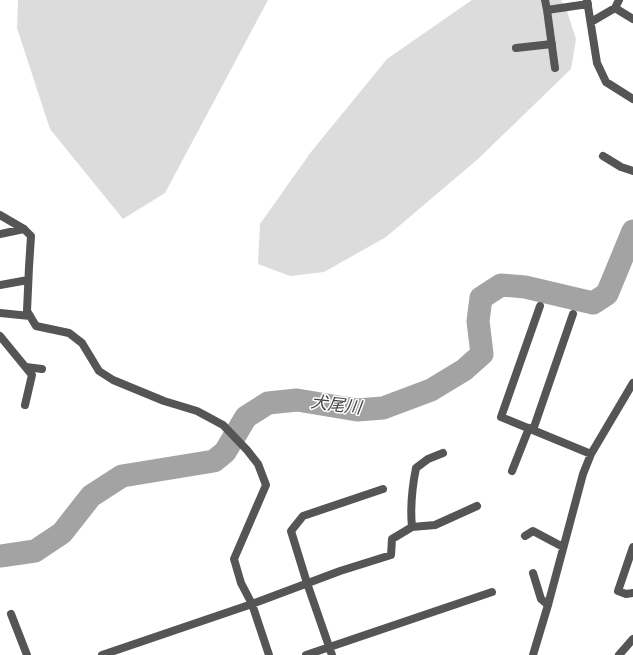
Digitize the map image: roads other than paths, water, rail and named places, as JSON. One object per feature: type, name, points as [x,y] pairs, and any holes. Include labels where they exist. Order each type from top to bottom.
[{"type":"street","points":[[545,0],[555,68]]},
{"type":"street","points":[[591,22],[615,8],[619,0]]},
{"type":"street","points":[[547,10],[587,2],[597,63],[606,82],[633,99]]},
{"type":"street","points":[[615,8],[633,19]]},
{"type":"street","points":[[516,48],[552,44]]},
{"type":"street","points":[[603,156],[621,167],[633,171]]},
{"type":"street","points":[[0,215],[24,229],[31,236],[27,311],[36,326],[69,333],[82,343],[99,371],[113,380],[164,401],[197,411],[223,425],[258,464],[266,486],[234,559],[241,583],[252,604],[269,655]]},
{"type":"street","points":[[0,234],[24,229]]},
{"type":"street","points":[[0,285],[28,280]]},
{"type":"street","points":[[540,306],[501,417],[591,454]]},
{"type":"street","points":[[0,313],[30,316]]},
{"type":"street","points":[[512,471],[531,429],[573,314]]},
{"type":"street","points":[[0,336],[32,375],[25,405]]},
{"type":"street","points":[[26,367],[42,369]]},
{"type":"street","points":[[533,655],[583,474],[591,454],[633,383]]},
{"type":"street","points":[[412,527],[410,509],[416,468],[428,459],[443,453]]},
{"type":"street","points":[[332,655],[291,532],[303,516],[382,488]]},
{"type":"street","points":[[102,655],[252,604],[340,571],[391,555],[392,539],[412,527],[435,525],[477,506]]},
{"type":"street","points":[[525,536],[533,531],[563,547]]},
{"type":"street","points":[[633,547],[618,591],[626,594],[633,593]]},
{"type":"street","points":[[533,573],[541,599],[548,605]]},
{"type":"street","points":[[306,655],[492,592]]},
{"type":"street","points":[[11,614],[26,655]]},
{"type":"street","points":[[619,655],[633,639]]},
{"type":"waterway","name":"犬尾川","points":[[0,556],[35,551],[62,533],[91,496],[122,476],[214,461],[225,452],[246,417],[268,403],[297,400],[357,410],[383,408],[431,390],[464,370],[482,354],[478,321],[481,298],[501,285],[525,287],[593,303],[607,294],[633,231]]}]
